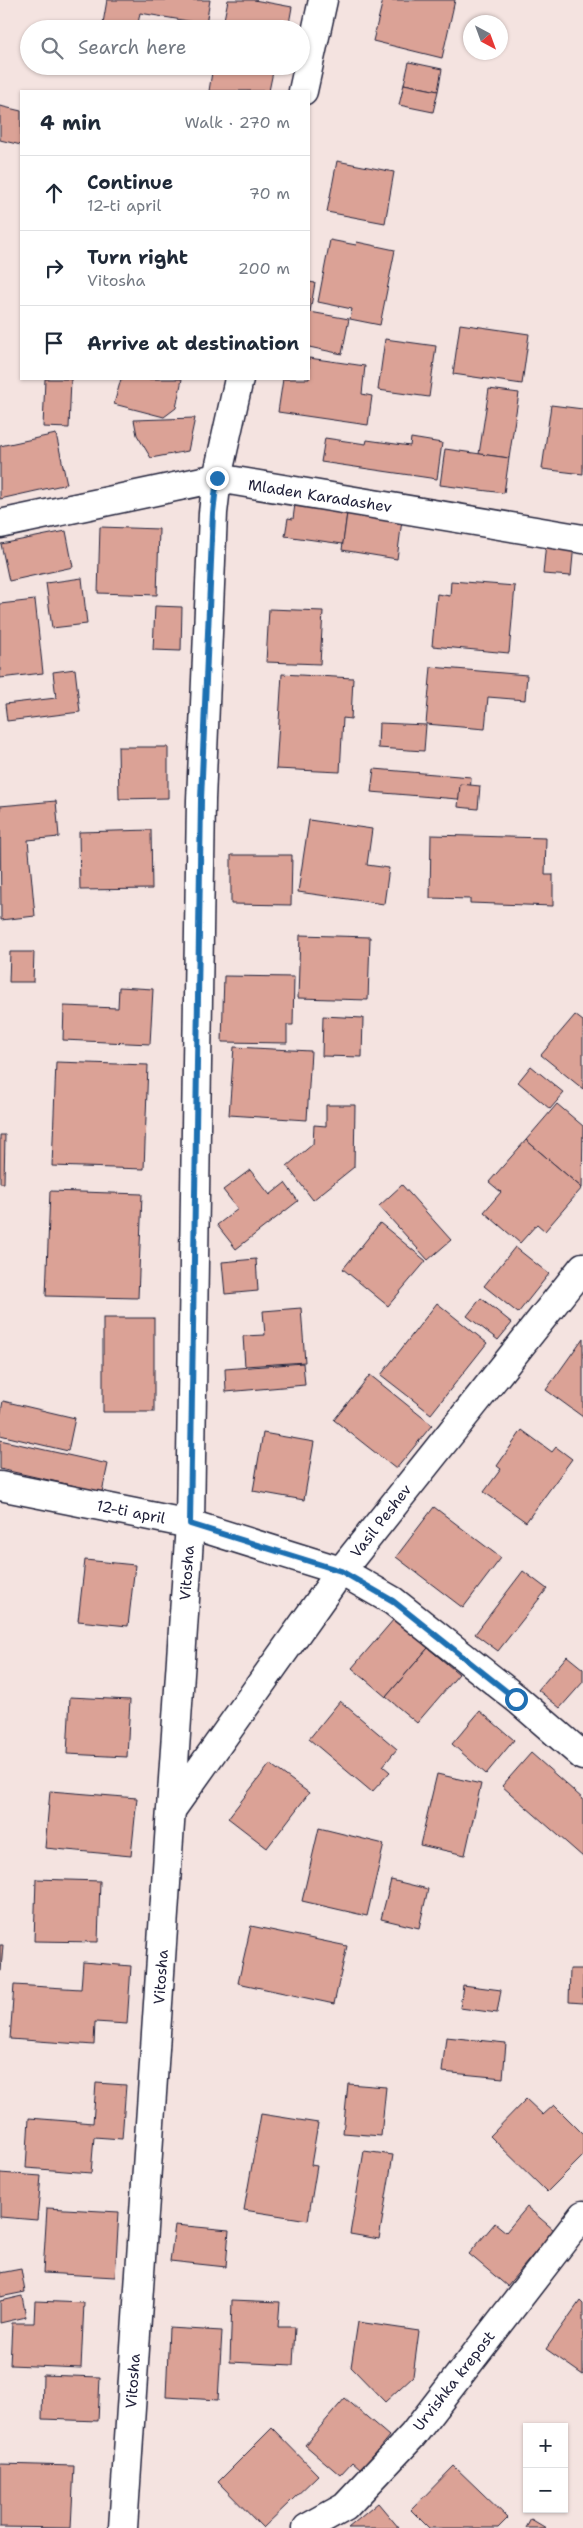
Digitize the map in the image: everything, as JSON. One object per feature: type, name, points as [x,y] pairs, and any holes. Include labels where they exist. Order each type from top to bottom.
[{"type":"street","points":[[310,56],[323,0]]},
{"type":"street","points":[[302,90],[306,75]]},
{"type":"street","name":"Vitosha","points":[[123,2528],[190,1524],[201,800],[212,523],[217,478],[239,380]]},
{"type":"street","name":"Mladen Karadashev","points":[[0,524],[217,478],[583,539]]},
{"type":"street","name":"Vasil Peshev","points":[[172,1809],[341,1571],[583,1267]]},
{"type":"street","name":"12-ti april","points":[[0,1486],[190,1524],[341,1571],[393,1601],[516,1699],[583,1756]]},
{"type":"street","name":"Urvishka krepost","points":[[307,2528],[345,2507],[413,2434],[583,2214]]},
{"type":"building","points":[[107,0],[210,0],[207,20],[182,20],[140,13],[139,20],[104,20]]},
{"type":"building","points":[[228,0],[254,0],[292,7],[290,20],[224,20]]},
{"type":"building","points":[[383,0],[455,0],[442,58],[373,41]]},
{"type":"building","points":[[409,62],[442,69],[438,91],[404,84]]},
{"type":"building","points":[[212,75],[272,75],[269,90],[209,90]]},
{"type":"building","points":[[404,84],[438,91],[433,112],[399,105]]},
{"type":"building","points":[[0,106],[20,111],[20,145],[0,140]]},
{"type":"building","points":[[337,161],[394,172],[385,223],[327,212]]},
{"type":"building","points":[[330,240],[356,245],[357,242],[395,250],[380,325],[350,319],[352,309],[318,302]]},
{"type":"building","points":[[310,282],[315,283],[310,312]]},
{"type":"building","points":[[310,312],[349,319],[342,354],[310,347]]},
{"type":"building","points":[[460,324],[529,334],[522,384],[453,374]]},
{"type":"building","points":[[385,339],[436,346],[429,397],[378,390]]},
{"type":"building","points":[[310,358],[365,366],[362,394],[372,396],[368,425],[278,412],[283,380],[310,380]]},
{"type":"building","points":[[45,380],[71,380],[69,428],[43,427]]},
{"type":"building","points":[[121,380],[182,380],[176,408],[164,417],[114,404]]},
{"type":"building","points":[[489,389],[519,393],[509,458],[479,454]]},
{"type":"building","points":[[551,405],[583,409],[583,474],[542,469]]},
{"type":"building","points":[[195,418],[188,451],[151,458],[137,435],[134,420]]},
{"type":"building","points":[[56,434],[67,484],[0,499],[0,446]]},
{"type":"building","points":[[325,438],[366,444],[367,440],[410,446],[411,438],[442,443],[437,479],[321,462]]},
{"type":"building","points":[[445,449],[509,458],[504,493],[440,485]]},
{"type":"building","points":[[295,504],[347,513],[343,544],[285,536],[288,518],[293,519]]},
{"type":"building","points":[[347,513],[402,520],[397,559],[342,550]]},
{"type":"building","points":[[100,527],[159,529],[157,595],[98,593]]},
{"type":"building","points":[[66,531],[73,567],[9,581],[1,544]]},
{"type":"building","points":[[546,542],[574,544],[571,576],[543,574]]},
{"type":"building","points":[[82,578],[87,624],[52,628],[46,583]]},
{"type":"building","points":[[451,581],[515,586],[509,653],[432,646],[437,594],[450,596]]},
{"type":"building","points":[[35,600],[43,673],[0,678],[0,604]]},
{"type":"building","points":[[155,606],[182,607],[181,651],[153,650]]},
{"type":"building","points":[[269,609],[323,611],[320,664],[266,662]]},
{"type":"building","points":[[431,667],[527,675],[525,700],[488,697],[485,729],[426,724]]},
{"type":"building","points":[[75,669],[80,712],[7,721],[5,704],[56,698],[53,672]]},
{"type":"building","points":[[282,674],[353,678],[351,719],[343,718],[340,772],[276,769]]},
{"type":"building","points":[[379,723],[426,725],[424,751],[378,748]]},
{"type":"building","points":[[118,747],[168,747],[168,798],[119,799]]},
{"type":"building","points":[[374,769],[471,777],[470,800],[371,792]]},
{"type":"building","points":[[460,784],[480,786],[478,809],[458,807]]},
{"type":"building","points":[[56,801],[59,837],[28,840],[35,916],[1,920],[0,806]]},
{"type":"building","points":[[309,820],[372,829],[367,865],[389,868],[384,904],[298,892]]},
{"type":"building","points":[[151,830],[152,889],[80,890],[79,832]]},
{"type":"building","points":[[431,835],[546,838],[545,875],[553,875],[553,906],[470,903],[470,899],[430,898]]},
{"type":"building","points":[[231,855],[292,855],[291,905],[231,904]]},
{"type":"building","points":[[300,935],[370,937],[368,1000],[298,998]]},
{"type":"building","points":[[10,952],[34,952],[33,982],[9,982]]},
{"type":"building","points":[[224,976],[294,977],[293,1025],[287,1025],[287,1043],[222,1042]]},
{"type":"building","points":[[119,987],[153,989],[150,1044],[63,1040],[64,1006],[118,1008]]},
{"type":"building","points":[[575,1015],[583,1021],[583,1089],[541,1055]]},
{"type":"building","points":[[323,1016],[363,1018],[362,1057],[322,1056]]},
{"type":"building","points":[[234,1047],[311,1051],[307,1120],[229,1115]]},
{"type":"building","points":[[56,1062],[148,1065],[144,1169],[52,1166]]},
{"type":"building","points":[[531,1066],[564,1093],[550,1109],[518,1082]]},
{"type":"building","points":[[557,1104],[583,1126],[582,1188],[526,1140]]},
{"type":"building","points":[[326,1105],[355,1105],[354,1167],[313,1200],[287,1166],[313,1144],[314,1125],[326,1126]]},
{"type":"building","points":[[0,1135],[5,1135],[4,1183],[0,1183]]},
{"type":"building","points":[[526,1140],[582,1188],[545,1231],[537,1224],[520,1243],[484,1212],[501,1192],[489,1182]]},
{"type":"building","points":[[250,1170],[270,1195],[285,1183],[298,1201],[236,1249],[217,1225],[238,1209],[223,1190]]},
{"type":"building","points":[[402,1185],[451,1240],[428,1260],[379,1206]]},
{"type":"building","points":[[50,1191],[142,1194],[138,1298],[46,1296]]},
{"type":"building","points":[[380,1223],[426,1261],[388,1306],[343,1269]]},
{"type":"building","points":[[515,1247],[549,1274],[518,1313],[484,1286]]},
{"type":"building","points":[[256,1259],[258,1291],[225,1294],[222,1262]]},
{"type":"building","points":[[481,1298],[512,1323],[498,1340],[467,1316]]},
{"type":"building","points":[[437,1303],[487,1343],[431,1414],[381,1375]]},
{"type":"building","points":[[301,1308],[305,1362],[245,1366],[243,1336],[265,1335],[263,1311]]},
{"type":"building","points":[[103,1318],[154,1318],[154,1412],[103,1412]]},
{"type":"building","points":[[583,1338],[583,1417],[546,1390]]},
{"type":"building","points":[[303,1363],[305,1385],[226,1392],[225,1369]]},
{"type":"building","points":[[370,1375],[432,1425],[396,1469],[334,1420]]},
{"type":"building","points":[[3,1401],[75,1418],[68,1451],[0,1435],[0,1417]]},
{"type":"building","points":[[522,1430],[552,1452],[556,1447],[572,1459],[526,1522],[484,1492],[501,1469],[497,1466]]},
{"type":"building","points":[[263,1433],[314,1442],[304,1500],[253,1491]]},
{"type":"building","points":[[0,1440],[108,1464],[102,1492],[0,1469]]},
{"type":"building","points":[[434,1507],[501,1558],[463,1608],[396,1557]]},
{"type":"building","points":[[85,1560],[135,1565],[128,1626],[78,1621]]},
{"type":"building","points":[[523,1571],[547,1589],[498,1651],[475,1634]]},
{"type":"building","points":[[394,1619],[428,1648],[386,1697],[352,1668]]},
{"type":"building","points":[[428,1648],[459,1674],[417,1723],[386,1697]]},
{"type":"building","points":[[567,1656],[583,1669],[583,1682],[560,1708],[538,1690]]},
{"type":"building","points":[[70,1697],[130,1700],[127,1757],[67,1754]]},
{"type":"building","points":[[340,1701],[397,1749],[383,1766],[390,1772],[372,1792],[309,1739]]},
{"type":"building","points":[[480,1711],[514,1740],[486,1774],[452,1744]]},
{"type":"building","points":[[531,1753],[583,1799],[583,1857],[502,1786]]},
{"type":"building","points":[[270,1764],[309,1793],[267,1848],[228,1818]]},
{"type":"building","points":[[437,1774],[481,1784],[465,1855],[420,1845]]},
{"type":"building","points":[[50,1791],[137,1798],[131,1856],[45,1848]]},
{"type":"building","points":[[319,1828],[384,1844],[367,1916],[302,1901]]},
{"type":"building","points":[[36,1879],[100,1881],[98,1942],[34,1941]]},
{"type":"building","points":[[391,1880],[428,1889],[419,1928],[381,1919]]},
{"type":"building","points":[[251,1926],[347,1946],[334,2004],[238,1983]]},
{"type":"building","points":[[0,1945],[3,1945],[1,1971],[0,1971]]},
{"type":"building","points":[[83,1962],[131,1966],[127,2024],[95,2022],[94,2045],[10,2039],[14,1985],[81,1989]]},
{"type":"building","points":[[570,1969],[583,1969],[583,2003],[569,2002]]},
{"type":"building","points":[[463,1985],[501,1990],[497,2013],[460,2008]]},
{"type":"building","points":[[446,2037],[506,2043],[503,2078],[442,2072]]},
{"type":"building","points":[[96,2083],[126,2085],[122,2139],[94,2137],[91,2173],[26,2168],[29,2118],[93,2123]]},
{"type":"building","points":[[348,2084],[386,2087],[381,2136],[343,2133]]},
{"type":"building","points":[[526,2099],[543,2115],[554,2105],[583,2134],[583,2156],[547,2192],[490,2136]]},
{"type":"building","points":[[261,2114],[318,2123],[311,2165],[317,2166],[308,2220],[244,2210]]},
{"type":"building","points":[[364,2151],[393,2155],[379,2239],[350,2234]]},
{"type":"building","points":[[0,2173],[41,2176],[37,2220],[0,2217]]},
{"type":"building","points":[[527,2207],[554,2230],[507,2286],[469,2254],[495,2223],[506,2232]]},
{"type":"building","points":[[47,2208],[119,2212],[115,2277],[43,2273]]},
{"type":"building","points":[[175,2225],[229,2230],[226,2267],[170,2261]]},
{"type":"building","points":[[21,2269],[25,2292],[0,2297],[0,2273]]},
{"type":"building","points":[[22,2296],[26,2317],[0,2323],[0,2301]]},
{"type":"building","points":[[232,2300],[280,2302],[278,2327],[295,2327],[293,2365],[230,2362]]},
{"type":"building","points":[[35,2301],[84,2303],[81,2368],[10,2365],[12,2323],[34,2323]]},
{"type":"building","points":[[580,2301],[583,2304],[583,2375],[546,2349]]},
{"type":"building","points":[[358,2322],[419,2331],[413,2376],[385,2402],[351,2367]]},
{"type":"building","points":[[169,2328],[222,2331],[218,2400],[166,2397]]},
{"type":"building","points":[[43,2375],[100,2377],[98,2421],[42,2419]]},
{"type":"building","points":[[345,2398],[389,2436],[361,2470],[352,2462],[340,2475],[305,2445]]},
{"type":"building","points":[[272,2428],[318,2475],[263,2528],[218,2482]]},
{"type":"building","points":[[0,2464],[74,2466],[71,2528],[0,2527]]},
{"type":"building","points":[[454,2466],[508,2518],[498,2528],[429,2528],[411,2510]]},
{"type":"building","points":[[378,2503],[399,2528],[348,2528]]},
{"type":"building","points":[[531,2519],[546,2528],[526,2528]]},
{"type":"route","points":[[217,478],[213,513],[201,800],[190,1524],[341,1571],[393,1601],[516,1699]]}]
